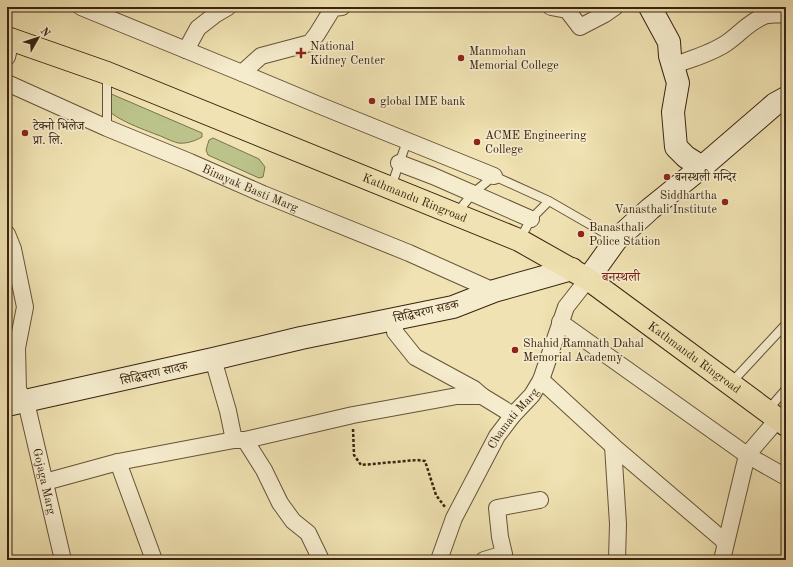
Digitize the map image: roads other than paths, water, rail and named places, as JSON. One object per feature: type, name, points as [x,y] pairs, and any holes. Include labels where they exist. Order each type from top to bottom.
[{"type":"highway","name":"Kathmandu Ringroad","points":[[8,45],[107,73],[519,240],[580,274],[777,418]]},
{"type":"main road","points":[[650,7],[669,42],[670,56],[678,83],[673,112],[676,147],[686,157],[702,167]]},
{"type":"main road","points":[[580,274],[650,209],[702,167],[775,104],[786,98]]},
{"type":"main road","name":"सिद्धिचरण सडक","points":[[301,338],[453,307],[494,291],[580,274]]},
{"type":"main road","name":"सिद्धिचरण सादक","points":[[16,404],[301,338]]},
{"type":"street","points":[[81,7],[494,176]]},
{"type":"street","points":[[186,50],[198,28],[228,7]]},
{"type":"street","points":[[242,73],[261,56],[310,43],[333,8],[342,7]]},
{"type":"street","points":[[552,7],[566,10],[580,27],[615,7]]},
{"type":"street","points":[[673,66],[724,45],[740,34],[748,24],[764,15],[780,15],[786,13]]},
{"type":"street","name":"Binayak Basti Marg","points":[[7,83],[107,128],[270,197],[409,252],[494,291]]},
{"type":"street","points":[[399,163],[433,176],[531,219]]},
{"type":"street","name":"Gojaga Marg","points":[[7,234],[13,249],[25,307],[17,348],[18,390],[16,404],[45,482],[63,560]]},
{"type":"street","name":"Chamati Marg","points":[[444,559],[454,518],[497,436],[513,415],[532,395],[541,380],[560,322],[580,274]]},
{"type":"street","points":[[395,318],[395,332],[415,356],[474,390],[513,415]]},
{"type":"street","points":[[560,322],[747,455],[786,477]]},
{"type":"street","points":[[213,359],[228,411],[240,440],[264,470],[280,503],[293,521],[308,533],[321,560]]},
{"type":"street","points":[[541,380],[613,446],[723,540],[724,552]]},
{"type":"street","points":[[45,482],[118,462],[240,440],[353,415],[457,396],[482,396]]},
{"type":"street","points":[[724,552],[747,455],[777,418]]},
{"type":"street","points":[[613,446],[618,524],[617,560]]},
{"type":"street","points":[[118,462],[154,560]]},
{"type":"street","points":[[484,560],[504,554],[500,537],[497,508],[540,500]]},
{"type":"lane","points":[[107,73],[107,128]]},
{"type":"lane","points":[[391,188],[406,141]]},
{"type":"lane","points":[[456,215],[473,193],[494,176],[549,201],[616,240]]},
{"type":"lane","points":[[519,240],[531,219],[549,201]]},
{"type":"lane","points":[[730,384],[786,324]]},
{"type":"lane","points":[[777,418],[786,389]]},
{"type":"place","name":"National Kidney Center","points":[[301,53]]},
{"type":"place","name":"Manmohan Memorial College","points":[[461,58]]},
{"type":"place","name":"global IME bank","points":[[372,101]]},
{"type":"place","name":"टेक्नो भिलेज प्रा. लि.","points":[[25,133]]},
{"type":"place","name":"ACME Engineering College","points":[[477,142]]},
{"type":"place","name":"बनस्थली मन्दिर","points":[[667,177]]},
{"type":"place","name":"Siddhartha Vanasthali Institute","points":[[725,202]]},
{"type":"place","name":"Banasthali Police Station","points":[[581,234]]},
{"type":"place","name":"Shahid Ramnath Dahal Memorial Academy","points":[[515,350]]},
{"type":"district","name":"बनस्थली","points":[[621,276]]}]
